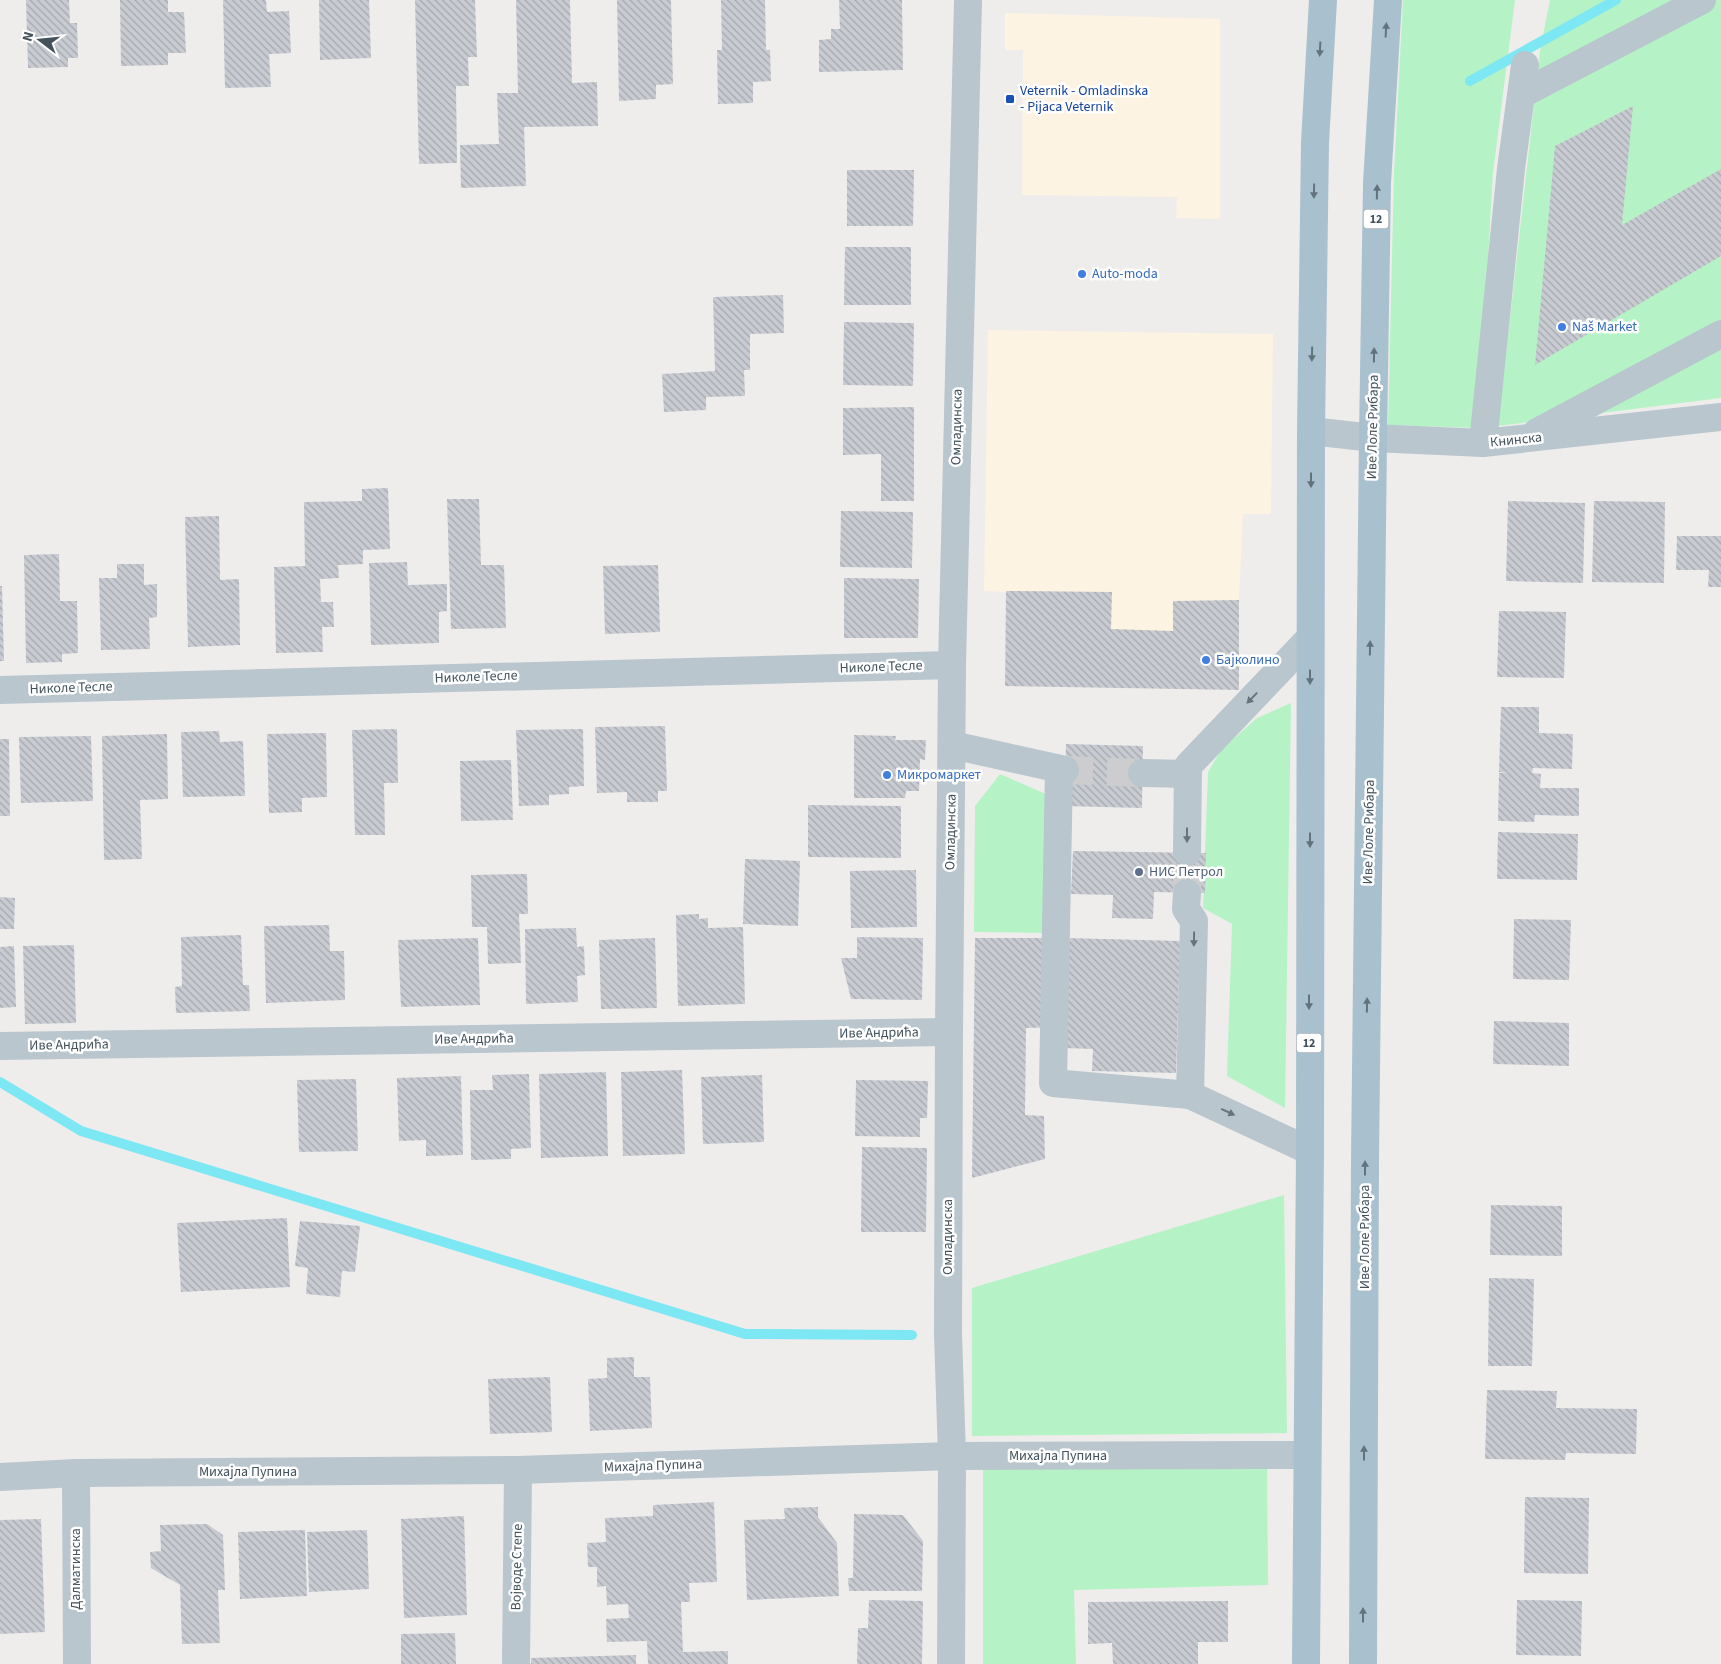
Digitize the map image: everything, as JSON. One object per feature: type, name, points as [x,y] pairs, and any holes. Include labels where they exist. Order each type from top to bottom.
[{"type":"main road","name":"12","points":[[1306,1664],[1306,1455],[1310,1151],[1311,431],[1315,143],[1323,0]]},
{"type":"main road","name":"Иве Лоле Рибара","points":[[1363,1664],[1365,1161],[1373,438],[1377,183],[1388,0]]},
{"type":"street","name":"Омладинска","points":[[952,1664],[952,1456],[948,1334],[952,665],[968,0]]},
{"type":"street","points":[[1522,94],[1702,0]]},
{"type":"street","points":[[1483,443],[1511,169],[1526,65]]},
{"type":"street","points":[[1525,439],[1721,334]]},
{"type":"street","name":"Книнска","points":[[1311,431],[1373,438],[1483,443],[1721,417]]},
{"type":"street","points":[[1187,852],[1188,766],[1310,638]]},
{"type":"street","name":"Николе Тесле","points":[[0,690],[952,665]]},
{"type":"street","points":[[952,745],[1062,770],[1053,1083],[1190,1094],[1310,1151]]},
{"type":"street","points":[[1142,772],[1188,774]]},
{"type":"street","points":[[1187,893],[1186,909],[1194,921],[1190,1094]]},
{"type":"street","name":"Иве Андрића","points":[[0,1046],[949,1032]]},
{"type":"street","name":"Михајла Пупина","points":[[0,1477],[76,1473],[518,1470],[952,1456],[1306,1455]]},
{"type":"street","name":"Војводе Степе","points":[[516,1664],[518,1470]]},
{"type":"street","name":"Далматинска","points":[[76,1473],[77,1664]]},
{"type":"shaded area","points":[[1005,13],[1220,19],[1220,219],[1176,218],[1177,197],[1022,195],[1023,50],[1005,50]]},
{"type":"shaded area","points":[[988,330],[1273,334],[1271,514],[1243,514],[1239,600],[1239,690],[1005,686],[1006,592],[984,591]]},
{"type":"green space","points":[[1403,0],[1515,0],[1493,173],[1478,428],[1388,425],[1394,172]]},
{"type":"green space","points":[[1550,0],[1721,0],[1721,398],[1498,426],[1540,51]]},
{"type":"green space","points":[[1291,703],[1285,1108],[1227,1076],[1232,924],[1203,908],[1208,772],[1221,750],[1257,718]]},
{"type":"green space","points":[[1000,774],[1048,795],[1046,933],[974,932],[975,806]]},
{"type":"green space","points":[[1284,1195],[1287,1433],[972,1436],[972,1288]]},
{"type":"green space","points":[[1267,1452],[1268,1585],[1074,1590],[1076,1664],[983,1664],[983,1459]]},
{"type":"building","points":[[26,0],[69,0],[70,23],[77,23],[78,58],[68,58],[68,67],[28,68]]},
{"type":"building","points":[[120,0],[168,0],[168,12],[184,12],[186,53],[168,53],[168,65],[121,66]]},
{"type":"building","points":[[223,0],[266,0],[267,12],[289,11],[291,53],[269,54],[271,87],[225,88]]},
{"type":"building","points":[[319,0],[369,0],[371,58],[320,60]]},
{"type":"building","points":[[415,0],[475,0],[477,57],[468,57],[469,86],[456,86],[457,163],[419,164]]},
{"type":"building","points":[[516,0],[570,0],[572,83],[597,82],[598,126],[524,127],[526,186],[461,188],[460,145],[499,144],[497,93],[518,93]]},
{"type":"building","points":[[617,0],[671,0],[673,84],[656,85],[656,99],[619,101]]},
{"type":"building","points":[[721,0],[765,0],[766,50],[770,50],[771,81],[753,82],[753,103],[718,104],[717,50],[722,50]]},
{"type":"building","points":[[839,0],[902,0],[903,70],[819,72],[819,40],[831,39],[831,29],[840,29]]},
{"type":"building","points":[[1633,106],[1622,225],[1721,169],[1721,256],[1535,365],[1555,146]]},
{"type":"building","points":[[847,170],[914,170],[913,226],[847,226]]},
{"type":"building","points":[[845,247],[911,247],[911,305],[844,305]]},
{"type":"building","points":[[783,295],[784,333],[750,334],[750,370],[744,370],[745,396],[706,397],[706,410],[664,412],[662,374],[715,371],[713,297]]},
{"type":"building","points":[[844,322],[914,323],[913,386],[843,385]]},
{"type":"building","points":[[914,407],[914,501],[881,501],[881,454],[843,455],[843,408]]},
{"type":"building","points":[[388,488],[390,549],[363,550],[363,564],[338,565],[339,578],[320,579],[321,602],[333,602],[334,627],[322,627],[323,652],[276,653],[274,567],[305,566],[304,502],[362,501],[362,489]]},
{"type":"building","points":[[447,499],[479,499],[481,565],[504,565],[506,628],[451,629]]},
{"type":"building","points":[[1508,501],[1585,503],[1583,583],[1506,581]]},
{"type":"building","points":[[1594,501],[1665,502],[1664,583],[1592,582]]},
{"type":"building","points":[[841,511],[913,512],[912,568],[840,567]]},
{"type":"building","points":[[219,516],[220,580],[239,579],[240,645],[188,647],[185,517]]},
{"type":"building","points":[[1677,536],[1721,536],[1721,587],[1708,587],[1709,570],[1676,570]]},
{"type":"building","points":[[59,554],[60,601],[77,601],[78,653],[62,654],[62,662],[26,663],[24,555]]},
{"type":"building","points":[[407,562],[408,585],[447,584],[447,611],[439,612],[439,643],[371,645],[369,563]]},
{"type":"building","points":[[117,564],[144,564],[144,585],[157,584],[157,617],[149,618],[150,649],[101,650],[99,578],[117,578]]},
{"type":"building","points":[[658,565],[660,632],[605,634],[603,566]]},
{"type":"building","points":[[844,578],[919,579],[918,638],[844,638]]},
{"type":"building","points":[[0,586],[2,586],[4,661],[0,661]]},
{"type":"building","points":[[1006,591],[1112,592],[1111,629],[1173,631],[1173,601],[1239,600],[1239,690],[1005,686]]},
{"type":"building","points":[[1499,611],[1566,612],[1564,678],[1497,677]]},
{"type":"building","points":[[1501,707],[1539,707],[1539,733],[1573,734],[1572,769],[1533,768],[1532,773],[1541,774],[1540,788],[1579,788],[1579,816],[1535,815],[1534,822],[1498,821],[1499,773],[1509,773],[1499,772]]},
{"type":"building","points":[[665,726],[667,791],[658,791],[658,802],[627,802],[627,792],[597,793],[595,727]]},
{"type":"building","points":[[397,729],[398,783],[384,783],[385,835],[355,835],[352,730]]},
{"type":"building","points":[[583,729],[584,786],[569,787],[569,794],[549,795],[549,805],[519,806],[516,730]]},
{"type":"building","points":[[219,731],[220,742],[243,741],[245,796],[183,797],[181,732]]},
{"type":"building","points":[[326,733],[327,797],[302,798],[302,812],[269,813],[267,734]]},
{"type":"building","points":[[167,734],[168,799],[140,800],[142,859],[104,860],[102,736]]},
{"type":"building","name":"Микромаркет","points":[[854,735],[896,736],[895,740],[926,740],[925,760],[920,759],[919,791],[906,791],[905,798],[854,798]]},
{"type":"building","points":[[91,736],[93,801],[21,803],[19,737]]},
{"type":"building","points":[[0,739],[9,739],[10,816],[0,816]]},
{"type":"building","points":[[1066,744],[1143,746],[1142,808],[1064,806]]},
{"type":"building","points":[[511,760],[513,820],[461,821],[460,761]]},
{"type":"building","points":[[808,805],[901,806],[901,858],[808,857]]},
{"type":"building","points":[[1498,832],[1578,834],[1577,880],[1497,879]]},
{"type":"building","name":"НИС Петрол","points":[[1073,851],[1206,853],[1205,893],[1154,892],[1153,919],[1112,918],[1113,895],[1071,894]]},
{"type":"building","points":[[745,859],[800,861],[798,926],[743,924]]},
{"type":"building","points":[[916,870],[917,927],[851,928],[850,871]]},
{"type":"building","points":[[527,874],[528,914],[519,914],[521,963],[488,964],[487,927],[472,927],[471,875]]},
{"type":"building","points":[[0,897],[15,898],[14,929],[0,929]]},
{"type":"building","points":[[699,914],[699,919],[708,918],[708,928],[743,927],[745,1004],[678,1006],[676,915]]},
{"type":"building","points":[[1514,919],[1571,920],[1569,980],[1513,979]]},
{"type":"building","points":[[329,925],[330,951],[344,951],[345,1000],[266,1003],[264,926]]},
{"type":"building","points":[[576,928],[577,947],[584,946],[585,975],[577,976],[578,1002],[526,1004],[525,929]]},
{"type":"building","points":[[241,935],[243,985],[249,985],[250,1011],[176,1013],[175,987],[182,986],[181,937]]},
{"type":"building","points":[[857,937],[923,938],[922,1000],[851,999],[841,958],[857,958]]},
{"type":"building","points":[[478,938],[480,1005],[401,1007],[398,940]]},
{"type":"building","points":[[655,938],[657,1008],[601,1009],[599,940]]},
{"type":"building","points":[[975,938],[1180,941],[1176,1073],[1092,1071],[1093,1049],[1063,1048],[1063,1027],[1026,1028],[1025,1115],[1044,1116],[1045,1159],[972,1178]]},
{"type":"building","points":[[74,945],[76,1023],[25,1024],[23,946]]},
{"type":"building","points":[[14,946],[16,1007],[0,1008],[0,947]]},
{"type":"building","points":[[1494,1021],[1569,1023],[1569,1066],[1493,1064]]},
{"type":"building","points":[[682,1070],[685,1154],[623,1156],[621,1072]]},
{"type":"building","points":[[606,1072],[608,1156],[541,1158],[539,1074]]},
{"type":"building","points":[[529,1074],[531,1148],[511,1149],[511,1159],[471,1160],[470,1090],[493,1090],[492,1075]]},
{"type":"building","points":[[762,1075],[764,1142],[703,1144],[701,1077]]},
{"type":"building","points":[[461,1076],[463,1155],[426,1156],[426,1140],[399,1141],[397,1078]]},
{"type":"building","points":[[356,1079],[358,1151],[299,1152],[297,1080]]},
{"type":"building","points":[[856,1080],[928,1081],[927,1118],[920,1118],[920,1137],[855,1136]]},
{"type":"building","points":[[862,1147],[927,1148],[926,1232],[861,1232]]},
{"type":"building","points":[[1491,1205],[1562,1206],[1562,1256],[1490,1255]]},
{"type":"building","points":[[287,1218],[290,1287],[181,1292],[177,1223]]},
{"type":"building","points":[[300,1221],[360,1226],[355,1272],[342,1271],[340,1297],[306,1294],[308,1268],[295,1266]]},
{"type":"building","points":[[1489,1278],[1534,1279],[1532,1366],[1488,1366]]},
{"type":"building","points":[[634,1357],[634,1377],[650,1377],[652,1428],[590,1431],[588,1379],[607,1378],[607,1358]]},
{"type":"building","points":[[550,1377],[552,1432],[490,1434],[488,1379]]},
{"type":"building","points":[[1487,1390],[1557,1391],[1556,1408],[1637,1409],[1636,1454],[1566,1453],[1565,1460],[1485,1459]]},
{"type":"building","points":[[1525,1497],[1589,1498],[1588,1574],[1524,1573]]},
{"type":"building","points":[[714,1502],[717,1582],[689,1583],[690,1602],[681,1602],[683,1652],[728,1651],[728,1664],[648,1664],[647,1641],[607,1642],[606,1619],[629,1618],[628,1604],[607,1605],[606,1586],[597,1587],[597,1567],[588,1567],[587,1543],[606,1542],[605,1518],[653,1516],[653,1505]]},
{"type":"building","points":[[818,1507],[818,1517],[837,1543],[839,1596],[747,1600],[744,1520],[785,1519],[784,1508]]},
{"type":"building","points":[[854,1514],[903,1515],[923,1541],[922,1591],[849,1591],[848,1578],[853,1578]]},
{"type":"building","points":[[464,1516],[467,1615],[404,1618],[401,1519]]},
{"type":"building","points":[[41,1519],[45,1632],[0,1634],[0,1520]]},
{"type":"building","points":[[207,1524],[223,1535],[225,1590],[218,1590],[220,1643],[182,1644],[180,1585],[151,1568],[150,1552],[161,1551],[160,1525]]},
{"type":"building","points":[[305,1530],[307,1596],[240,1599],[238,1532]]},
{"type":"building","points":[[367,1530],[369,1589],[309,1592],[307,1532]]},
{"type":"building","points":[[869,1600],[923,1601],[922,1664],[857,1664],[858,1628],[868,1628]]},
{"type":"building","points":[[1517,1600],[1582,1601],[1581,1656],[1516,1655]]},
{"type":"building","points":[[1228,1601],[1228,1642],[1198,1642],[1198,1664],[1113,1664],[1112,1643],[1088,1644],[1088,1602]]},
{"type":"building","points":[[455,1633],[456,1664],[401,1664],[401,1634]]},
{"type":"building","points":[[636,1655],[636,1664],[531,1664],[531,1658]]},
{"type":"waterway","points":[[1470,81],[1616,0]]},
{"type":"waterway","points":[[0,1082],[81,1131],[745,1334],[912,1335]]},
{"type":"tunnel","points":[[1065,770],[1142,773]]},
{"type":"tunnel","points":[[1187,852],[1187,893]]},
{"type":"place","name":"Veternik - Omladinska - Pijaca Veternik","points":[[1010,99]]},
{"type":"place","name":"Auto-moda","points":[[1082,274]]},
{"type":"place","name":"Naš Market","points":[[1562,327]]},
{"type":"place","name":"Бајколино","points":[[1206,660]]},
{"type":"place","name":"Микромаркет","points":[[887,775]]},
{"type":"place","name":"НИС Петрол","points":[[1139,872]]}]
